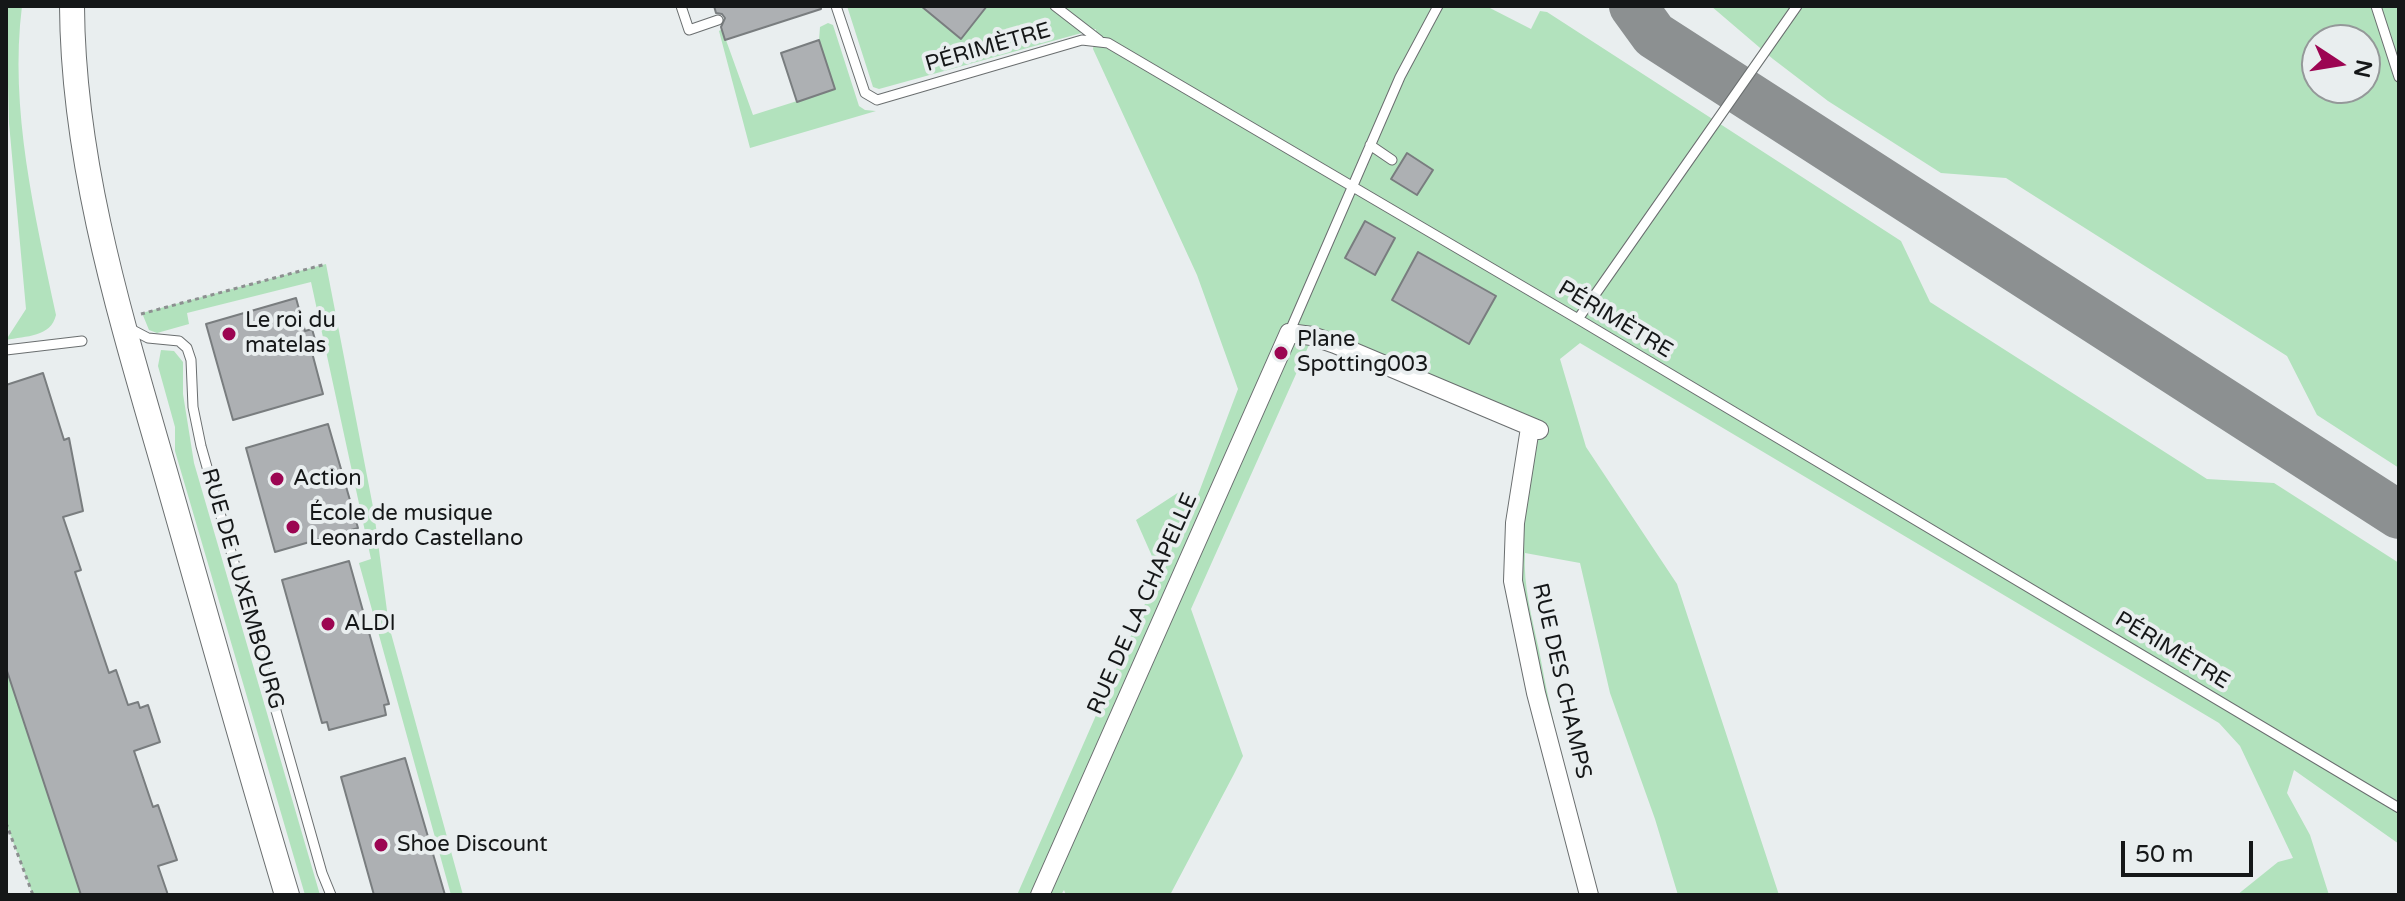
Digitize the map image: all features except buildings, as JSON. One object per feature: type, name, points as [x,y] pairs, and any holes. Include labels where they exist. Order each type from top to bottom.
[{"type":"main road","name":"RUE DE LUXEMBOURG","points":[[72,6],[86,150],[97,222],[122,322],[287,895]]},
{"type":"street","name":"RUE DES CHAMPS","points":[[1289,333],[1312,336],[1335,344],[1535,429],[1515,523],[1513,581],[1536,693],[1589,895]]},
{"type":"street","name":"RUE DE LA CHAPELLE","points":[[1040,895],[1289,333]]},
{"type":"lane","points":[[681,6],[689,30],[718,20]]},
{"type":"lane","name":"PÉRIMÈTRE","points":[[836,6],[865,93],[877,100],[1082,40],[1099,40],[1578,319],[2399,808]]},
{"type":"lane","points":[[1055,6],[1099,40]]},
{"type":"lane","points":[[1289,333],[1400,77],[1438,6]]},
{"type":"lane","points":[[1578,319],[1797,6]]},
{"type":"lane","points":[[2376,6],[2399,77]]},
{"type":"lane","points":[[1370,145],[1392,160]]},
{"type":"lane","name":"RUE DE LUXEMBOURG","points":[[122,322],[148,338],[179,341],[187,348],[191,360],[193,407],[201,446],[322,873],[331,895]]},
{"type":"lane","points":[[6,350],[82,341]]},
{"type":"path","points":[[122,322],[326,264]]},
{"type":"path","points":[[6,823],[33,895]]},
{"type":"green space","points":[[6,6],[22,6],[19,84],[26,162],[56,315],[43,332],[6,340],[26,309],[9,123]]},
{"type":"green space","points":[[847,6],[1486,6],[1531,29],[1540,11],[1547,12],[1901,241],[1930,302],[2207,479],[2274,483],[2399,563],[2399,844],[2294,770],[2287,793],[2310,835],[2329,895],[2237,895],[2278,862],[2293,858],[2240,746],[2219,723],[1580,343],[1560,359],[1586,447],[1677,584],[1779,895],[1678,895],[1655,819],[1610,693],[1580,563],[1525,553],[1531,614],[1558,743],[1598,895],[1593,895],[1545,710],[1519,582],[1520,539],[1533,450],[1517,414],[1317,327],[1191,609],[1243,756],[1234,774],[1170,895],[1066,895],[1064,890],[1061,895],[1017,895],[1159,572],[1136,520],[1179,492],[1190,516],[1238,389],[1197,275],[1093,49],[1096,29],[879,89],[873,87]]},
{"type":"green space","points":[[1711,6],[2399,6],[2399,468],[2317,415],[2287,356],[2006,178],[1941,173],[1828,101]]},
{"type":"green space","points":[[828,23],[833,25],[859,106],[876,111],[750,148],[719,31],[722,29],[753,115],[835,89],[819,40],[820,27]]},
{"type":"green space","points":[[326,264],[374,512],[389,626],[463,895],[451,895],[359,563],[371,559],[311,282],[187,313],[189,324],[157,333],[149,330],[142,313]]},
{"type":"green space","points":[[161,350],[174,351],[183,362],[183,394],[194,463],[320,895],[305,895],[175,451],[175,427],[158,366]]},
{"type":"green space","points":[[6,668],[81,895],[33,895],[6,823]]},
{"type":"taxiway","points":[[1633,6],[1654,35],[2399,515]]},
{"type":"place","name":"Le roi du matelas","points":[[229,334]]},
{"type":"place","name":"Plane Spotting003","points":[[1281,353]]},
{"type":"place","name":"Action","points":[[277,479]]},
{"type":"place","name":"École de musique Leonardo Castellano","points":[[293,527]]},
{"type":"place","name":"ALDI","points":[[328,624]]},
{"type":"place","name":"Shoe Discount","points":[[381,845]]}]
